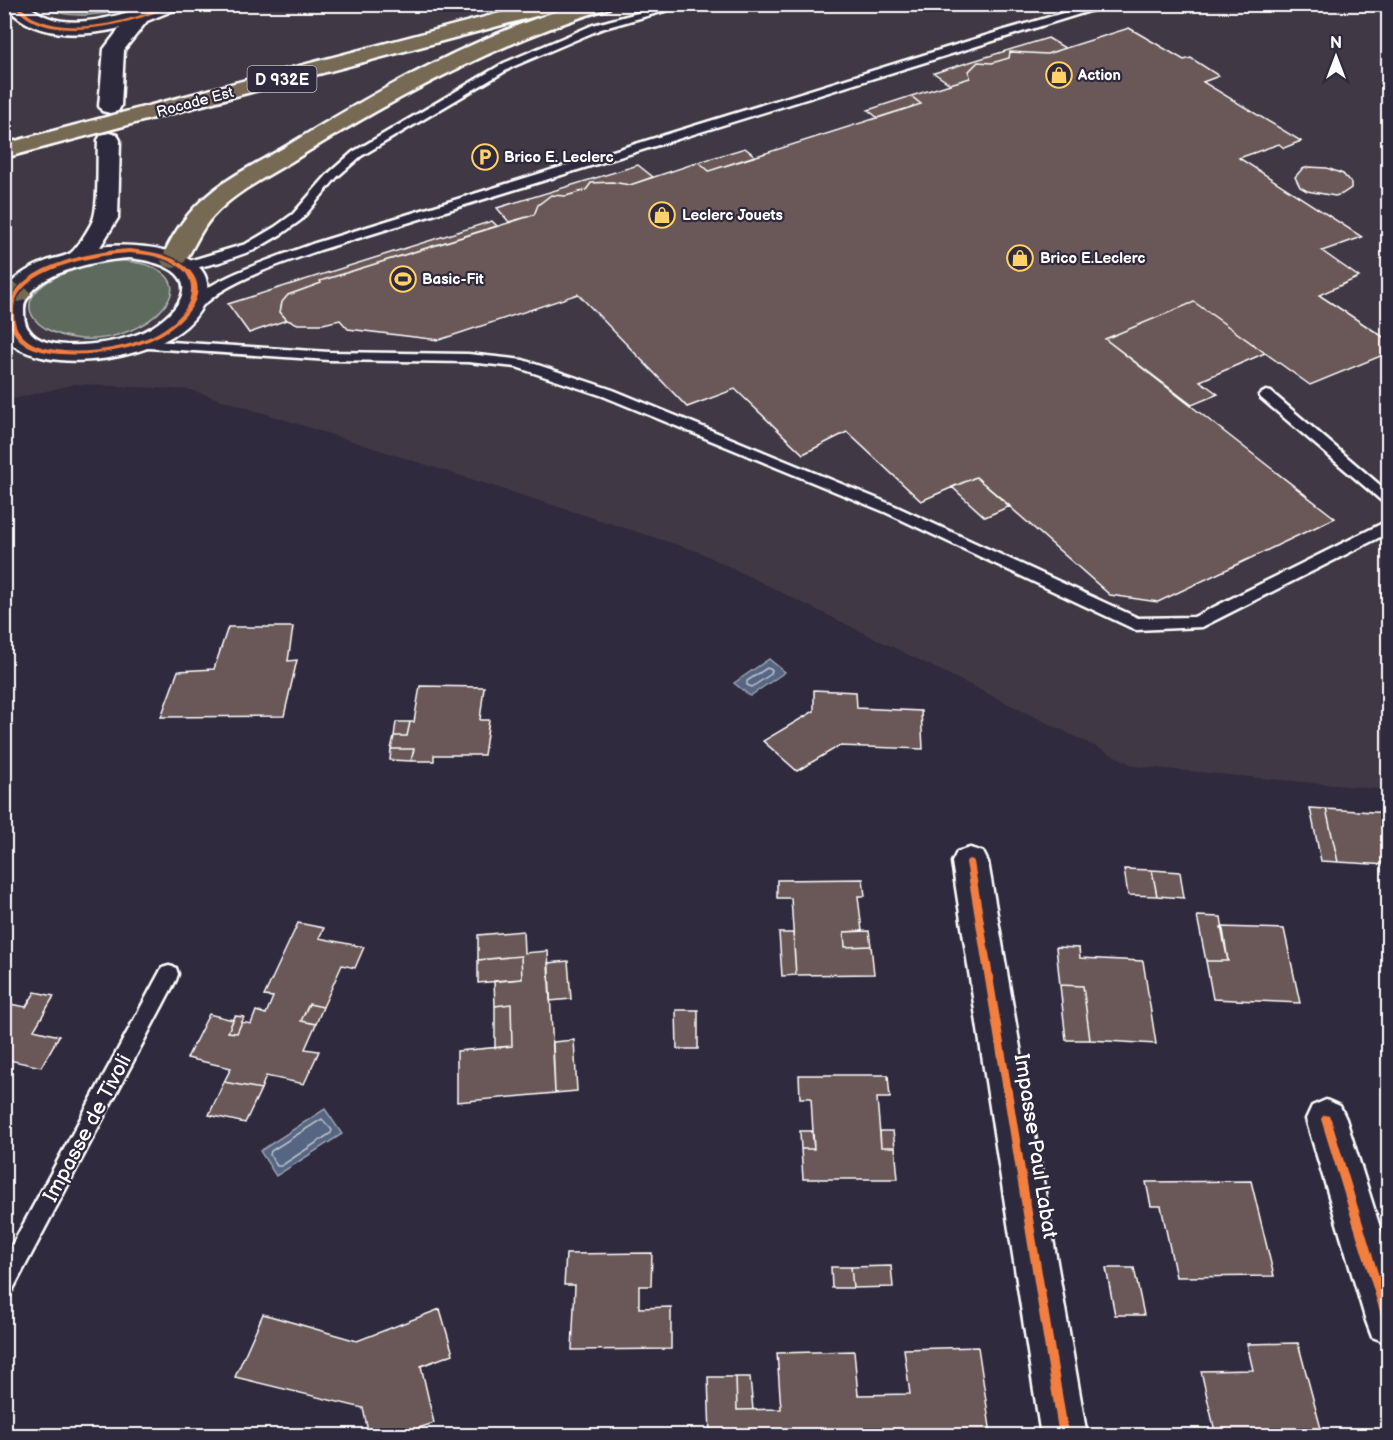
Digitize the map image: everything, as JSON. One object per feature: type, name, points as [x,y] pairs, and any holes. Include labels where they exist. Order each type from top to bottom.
[{"type":"main road","name":"Rocade Est","points":[[4,151],[559,4]]},
{"type":"main road","points":[[178,264],[182,237],[202,213],[238,185],[325,131],[451,62],[519,30],[602,4]]},
{"type":"street","points":[[15,4],[20,11],[32,19],[51,24],[98,26],[138,19],[172,4]]},
{"type":"street","points":[[110,105],[114,49],[138,19]]},
{"type":"street","points":[[98,26],[114,49]]},
{"type":"street","points":[[82,256],[106,218],[109,140]]},
{"type":"street","points":[[106,218],[129,251]]},
{"type":"street","points":[[129,251],[161,256],[178,264],[192,280],[194,294],[188,309],[176,322],[159,334],[138,344],[90,354],[45,350],[28,342],[16,332],[10,320],[11,290],[29,282],[44,271],[82,256],[129,251]]},
{"type":"street","name":"Impasse Paul Labat","points":[[970,862],[1064,1436]]},
{"type":"street","points":[[1326,1119],[1389,1321]]},
{"type":"lane","points":[[178,264],[216,259],[250,247],[279,230],[297,218],[333,175],[357,154],[508,64],[597,27],[684,4]]},
{"type":"lane","points":[[188,309],[215,290],[249,272],[316,247],[1002,34],[1107,4]]},
{"type":"lane","points":[[138,344],[329,356],[468,358],[518,363],[608,393],[890,509],[1136,624],[1196,623],[1389,527]]},
{"type":"lane","points":[[1266,395],[1389,499]]},
{"type":"lane","name":"Impasse de Tivoli","points":[[4,1282],[169,974]]},
{"type":"shaded area","points":[[5,5],[1388,5],[1388,790],[1135,766],[697,551],[191,390],[75,384],[5,401]]},
{"type":"green space","points":[[41,5],[140,5],[117,11],[76,15],[51,10]]},
{"type":"green space","points":[[113,260],[148,266],[167,276],[172,290],[165,306],[149,320],[127,332],[101,338],[74,338],[48,330],[32,316],[30,307],[32,298],[39,288],[52,279],[81,266]]},
{"type":"water","points":[[769,659],[785,672],[750,696],[734,683]]},
{"type":"water","points":[[325,1109],[342,1134],[276,1176],[260,1151]]},
{"type":"building","points":[[1129,28],[1184,60],[1191,58],[1219,76],[1203,82],[1301,141],[1284,148],[1279,144],[1239,158],[1362,237],[1322,251],[1359,277],[1319,295],[1388,340],[1388,353],[1310,385],[1194,302],[1105,339],[1335,518],[1158,602],[1110,595],[976,477],[921,501],[847,432],[803,454],[735,389],[687,407],[578,294],[439,340],[348,329],[340,320],[323,324],[298,324],[287,320],[280,312],[282,302],[288,295],[321,283],[320,281],[534,215],[538,205],[551,195],[566,196],[586,190],[591,183],[612,182],[630,185],[699,162],[709,171],[921,104],[911,96],[970,78],[969,71],[978,62],[992,63],[1009,58],[1010,52],[1047,54]]},
{"type":"building","points":[[1048,38],[1065,48],[1047,54],[1010,52],[1009,58],[992,63],[978,62],[969,71],[970,78],[950,84],[934,73]]},
{"type":"building","points":[[911,96],[921,104],[878,118],[868,110]]},
{"type":"building","points":[[745,148],[755,156],[709,171],[699,162]]},
{"type":"building","points":[[638,165],[653,177],[630,185],[612,182],[591,183],[586,190],[566,196],[551,195],[538,205],[534,215],[509,222],[497,208]]},
{"type":"building","points":[[1327,168],[1343,174],[1351,183],[1351,188],[1335,196],[1307,191],[1300,187],[1295,177],[1302,169]]},
{"type":"building","points":[[492,221],[497,226],[320,281],[321,283],[288,295],[282,302],[280,312],[287,320],[249,333],[228,304]]},
{"type":"building","points":[[1194,302],[1265,353],[1200,381],[1218,394],[1192,405],[1105,339]]},
{"type":"building","points":[[976,477],[1010,506],[985,517],[952,487]]},
{"type":"building","points":[[228,627],[293,627],[288,661],[297,660],[284,716],[161,717],[178,671],[214,669]]},
{"type":"building","points":[[420,686],[484,687],[480,720],[489,720],[484,755],[434,755],[434,761],[411,761],[414,749],[391,749],[394,736],[407,736],[410,722],[414,722]]},
{"type":"building","points":[[814,690],[856,692],[857,708],[921,711],[923,749],[839,746],[797,771],[763,741],[814,711]]},
{"type":"building","points":[[396,722],[410,722],[407,736],[394,736]]},
{"type":"building","points":[[391,749],[414,749],[411,761],[390,760]]},
{"type":"building","points":[[1310,808],[1326,809],[1338,862],[1321,861]]},
{"type":"building","points":[[1326,809],[1388,813],[1388,865],[1338,862]]},
{"type":"building","points":[[1124,869],[1152,870],[1157,896],[1128,895]]},
{"type":"building","points":[[1152,870],[1180,872],[1184,898],[1157,896]]},
{"type":"building","points":[[863,879],[865,896],[858,896],[862,931],[844,932],[845,947],[871,946],[874,974],[796,975],[791,898],[777,898],[777,880]]},
{"type":"building","points":[[1197,916],[1221,917],[1228,961],[1206,961]]},
{"type":"building","points":[[298,923],[324,928],[319,938],[364,947],[355,968],[342,965],[323,1007],[309,1004],[301,1021],[316,1024],[305,1049],[319,1051],[304,1084],[266,1076],[261,1089],[224,1082],[231,1068],[187,1058],[209,1014],[233,1020],[228,1032],[237,1033],[242,1022],[251,1024],[256,1011],[266,1014],[273,997],[264,996]]},
{"type":"building","points":[[1221,927],[1284,929],[1300,1003],[1213,999],[1206,961],[1228,961]]},
{"type":"building","points":[[523,931],[524,953],[548,951],[555,1093],[457,1102],[457,1051],[512,1046],[511,1004],[495,1006],[494,981],[522,979],[521,956],[478,960],[478,935]]},
{"type":"building","points":[[869,931],[871,946],[845,947],[844,932]]},
{"type":"building","points":[[779,933],[793,933],[796,975],[782,976]]},
{"type":"building","points":[[1056,947],[1079,948],[1080,958],[1143,961],[1156,1044],[1090,1040],[1083,986],[1060,985]]},
{"type":"building","points":[[521,956],[522,979],[478,983],[478,960]]},
{"type":"building","points":[[568,961],[571,999],[550,1001],[548,963]]},
{"type":"building","points":[[1060,985],[1083,986],[1090,1040],[1066,1040]]},
{"type":"building","points":[[35,992],[54,996],[34,1030],[59,1036],[41,1067],[4,1059],[4,1003],[26,1007]]},
{"type":"building","points":[[309,1004],[323,1007],[316,1024],[301,1021]]},
{"type":"building","points":[[511,1004],[512,1046],[495,1048],[495,1006]]},
{"type":"building","points":[[676,1010],[698,1010],[698,1049],[677,1049]]},
{"type":"building","points":[[235,1016],[244,1017],[237,1033],[228,1032]]},
{"type":"building","points":[[574,1040],[577,1091],[555,1093],[553,1042]]},
{"type":"building","points":[[799,1075],[888,1075],[890,1098],[877,1098],[881,1147],[895,1147],[898,1179],[803,1179],[801,1149],[814,1149],[811,1098],[800,1098]]},
{"type":"building","points":[[224,1082],[261,1089],[245,1123],[209,1115]]},
{"type":"building","points":[[800,1131],[812,1131],[814,1149],[801,1149]]},
{"type":"building","points":[[880,1131],[893,1131],[895,1147],[881,1147]]},
{"type":"building","points":[[1251,1181],[1274,1276],[1176,1277],[1161,1206],[1151,1206],[1146,1182]]},
{"type":"building","points":[[652,1253],[651,1286],[639,1286],[639,1308],[671,1307],[671,1349],[572,1350],[575,1285],[564,1285],[566,1254]]},
{"type":"building","points":[[891,1266],[893,1287],[853,1288],[851,1267]]},
{"type":"building","points":[[831,1267],[851,1267],[853,1288],[832,1288]]},
{"type":"building","points":[[1106,1268],[1134,1268],[1144,1315],[1115,1315]]},
{"type":"building","points":[[440,1309],[453,1354],[421,1366],[434,1423],[394,1436],[369,1436],[363,1408],[235,1377],[263,1314],[357,1341]]},
{"type":"building","points":[[1298,1343],[1323,1436],[1216,1436],[1201,1371],[1253,1370],[1247,1344]]},
{"type":"building","points":[[978,1347],[991,1434],[710,1436],[708,1377],[736,1377],[737,1410],[781,1409],[777,1353],[854,1351],[858,1395],[910,1394],[904,1349]]},
{"type":"building","points":[[736,1377],[750,1377],[753,1410],[737,1410]]},
{"type":"cycle path","points":[[15,4],[28,17],[46,24],[68,27],[91,27],[137,18],[172,4]]},
{"type":"cycle path","points":[[129,251],[172,260],[189,273],[194,282],[192,302],[184,315],[171,326],[151,338],[95,352],[51,351],[32,346],[18,336],[11,320],[12,303],[21,288],[35,276],[75,260],[129,251]]},
{"type":"cycle path","points":[[970,862],[1064,1436]]},
{"type":"cycle path","points":[[1326,1119],[1388,1321]]},
{"type":"place","name":"Action","points":[[1059,75]]},
{"type":"place","name":"Brico E. Leclerc","points":[[485,157]]},
{"type":"place","name":"Leclerc Jouets","points":[[662,215]]},
{"type":"place","name":"Brico E.Leclerc","points":[[1020,258]]},
{"type":"place","name":"Basic-Fit","points":[[403,279]]}]
